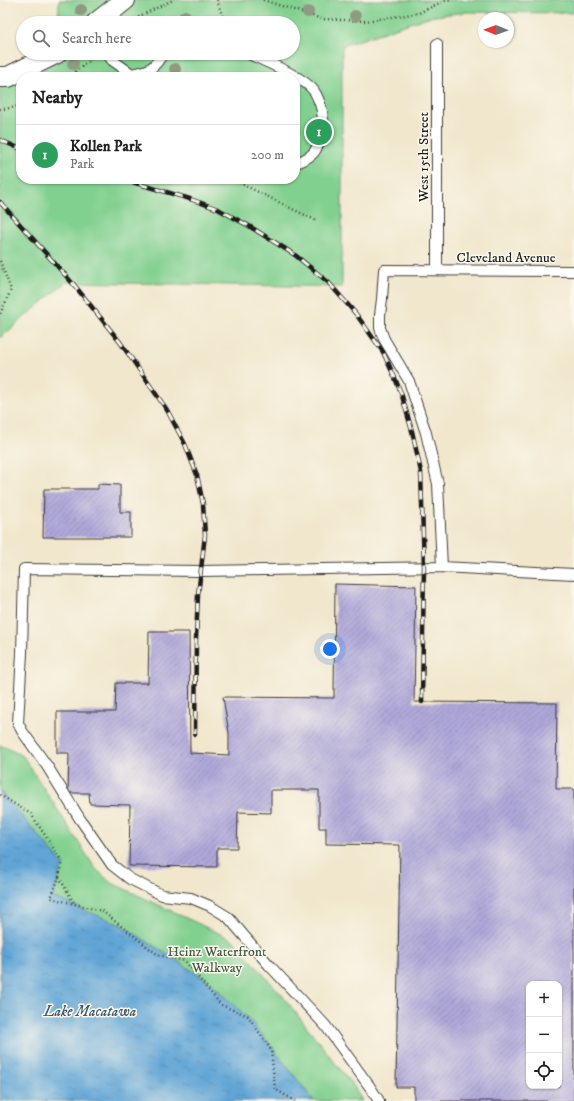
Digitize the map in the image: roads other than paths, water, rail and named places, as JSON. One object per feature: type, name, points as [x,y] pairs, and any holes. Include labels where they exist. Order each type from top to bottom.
[{"type":"street","points":[[105,16],[125,0]]},
{"type":"street","points":[[18,72],[43,60]]},
{"type":"street","points":[[0,77],[8,77],[16,73]]},
{"type":"lane","name":"West 15th Street","points":[[437,44],[437,270]]},
{"type":"lane","points":[[112,60],[130,72]]},
{"type":"lane","points":[[143,72],[152,68],[159,60]]},
{"type":"lane","points":[[261,60],[286,72]]},
{"type":"lane","points":[[300,79],[313,90],[320,100],[323,116],[323,131],[318,147],[310,157],[300,162]]},
{"type":"lane","name":"Cleveland Avenue","points":[[442,567],[438,484],[426,433],[409,381],[384,339],[380,328],[384,270],[574,271]]},
{"type":"lane","points":[[379,1101],[325,1025],[269,965],[228,917],[210,906],[191,898],[162,894],[130,879],[112,865],[80,819],[18,723],[22,653],[24,569],[201,571],[442,567],[574,574]]},
{"type":"water","name":"Lake Macatawa","points":[[0,791],[63,864],[53,897],[121,925],[210,982],[252,1022],[314,1101],[0,1101]]},
{"type":"railway","points":[[0,140],[16,147]]},
{"type":"railway","points":[[139,184],[218,209],[249,226],[295,255],[328,282],[356,314],[383,352],[402,396],[412,431],[421,472],[424,567],[422,702]]},
{"type":"railway","points":[[0,202],[75,286],[120,342],[167,410],[185,444],[197,475],[203,504],[205,535],[198,595],[195,734]]},
{"type":"place","name":"Kollen Park","points":[[319,132]]},
{"type":"park label","name":"Heinz Waterfront Walkway","points":[[217,960]]}]
